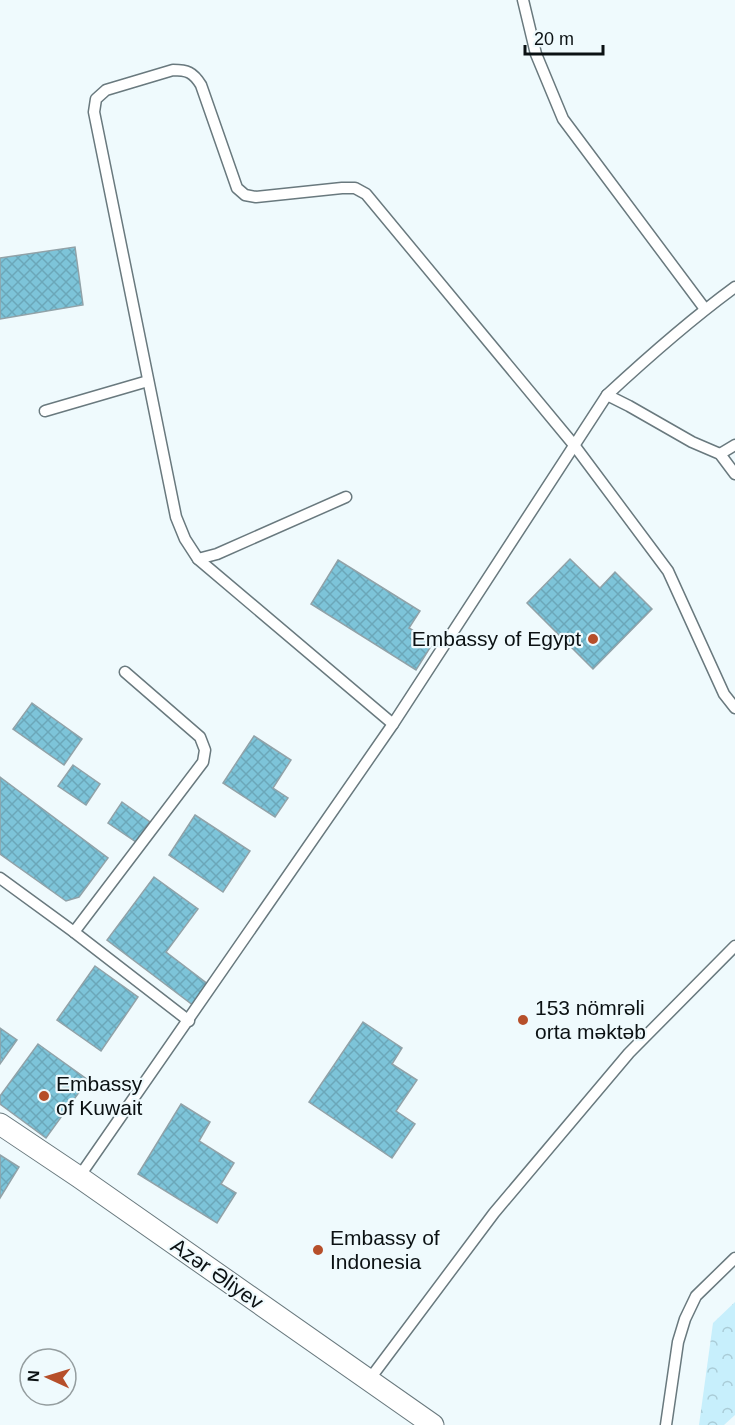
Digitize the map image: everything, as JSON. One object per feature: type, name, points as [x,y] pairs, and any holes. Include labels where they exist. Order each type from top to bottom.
[{"type":"street","name":"Azər Əliyev","points":[[0,1124],[433,1425]]},
{"type":"lane","points":[[523,0],[536,54],[563,119],[705,309]]},
{"type":"lane","points":[[393,724],[198,559],[185,539],[176,517],[93,112],[96,99],[106,90],[173,70],[183,70],[194,75],[201,85],[237,188],[245,195],[256,197],[342,188],[355,188],[366,194],[574,445],[668,571],[724,694],[735,708]]},
{"type":"lane","points":[[79,1177],[393,724],[607,395],[705,309],[735,287]]},
{"type":"lane","points":[[45,411],[148,381]]},
{"type":"lane","points":[[607,395],[692,442],[720,454],[735,474]]},
{"type":"lane","points":[[720,454],[735,445]]},
{"type":"lane","points":[[198,559],[217,554],[346,497]]},
{"type":"lane","points":[[74,932],[203,762],[205,750],[200,737],[124,672]]},
{"type":"lane","points":[[0,878],[189,1021]]},
{"type":"lane","points":[[369,1380],[494,1213],[629,1053],[735,946]]},
{"type":"lane","points":[[666,1425],[678,1342],[685,1319],[696,1296],[735,1258]]},
{"type":"green space","points":[[735,1302],[735,1415],[724,1425],[699,1425],[713,1323]]},
{"type":"building","points":[[75,247],[83,305],[0,319],[0,258]]},
{"type":"building","name":"Embassy of Egypt","points":[[570,559],[600,588],[615,572],[652,609],[593,669],[527,603]]},
{"type":"building","points":[[338,560],[420,611],[409,628],[433,643],[416,670],[311,604]]},
{"type":"building","points":[[32,703],[82,739],[64,765],[13,729]]},
{"type":"building","points":[[254,736],[291,760],[273,788],[288,798],[275,817],[223,783]]},
{"type":"building","points":[[73,765],[100,784],[86,805],[58,786]]},
{"type":"building","points":[[0,777],[108,858],[79,897],[66,901],[0,854]]},
{"type":"building","points":[[122,802],[150,822],[136,842],[108,823]]},
{"type":"building","points":[[195,815],[250,851],[223,892],[169,855]]},
{"type":"building","points":[[154,877],[198,909],[166,952],[209,985],[194,1006],[107,940]]},
{"type":"building","points":[[95,966],[138,997],[101,1051],[57,1020]]},
{"type":"building","points":[[363,1022],[402,1048],[392,1064],[417,1080],[396,1111],[415,1124],[392,1158],[309,1102]]},
{"type":"building","points":[[0,1028],[17,1040],[0,1064]]},
{"type":"building","points":[[38,1044],[88,1080],[46,1138],[0,1104],[0,1096]]},
{"type":"building","points":[[181,1104],[210,1122],[199,1141],[234,1163],[221,1184],[236,1193],[217,1223],[138,1174]]},
{"type":"building","points":[[0,1155],[19,1167],[0,1198]]},
{"type":"place","name":"Embassy of Egypt","points":[[593,639]]},
{"type":"place","name":"153 nömrəli orta məktəb","points":[[523,1020]]},
{"type":"place","name":"Embassy of Kuwait","points":[[44,1096]]},
{"type":"place","name":"Embassy of Indonesia","points":[[318,1250]]}]
